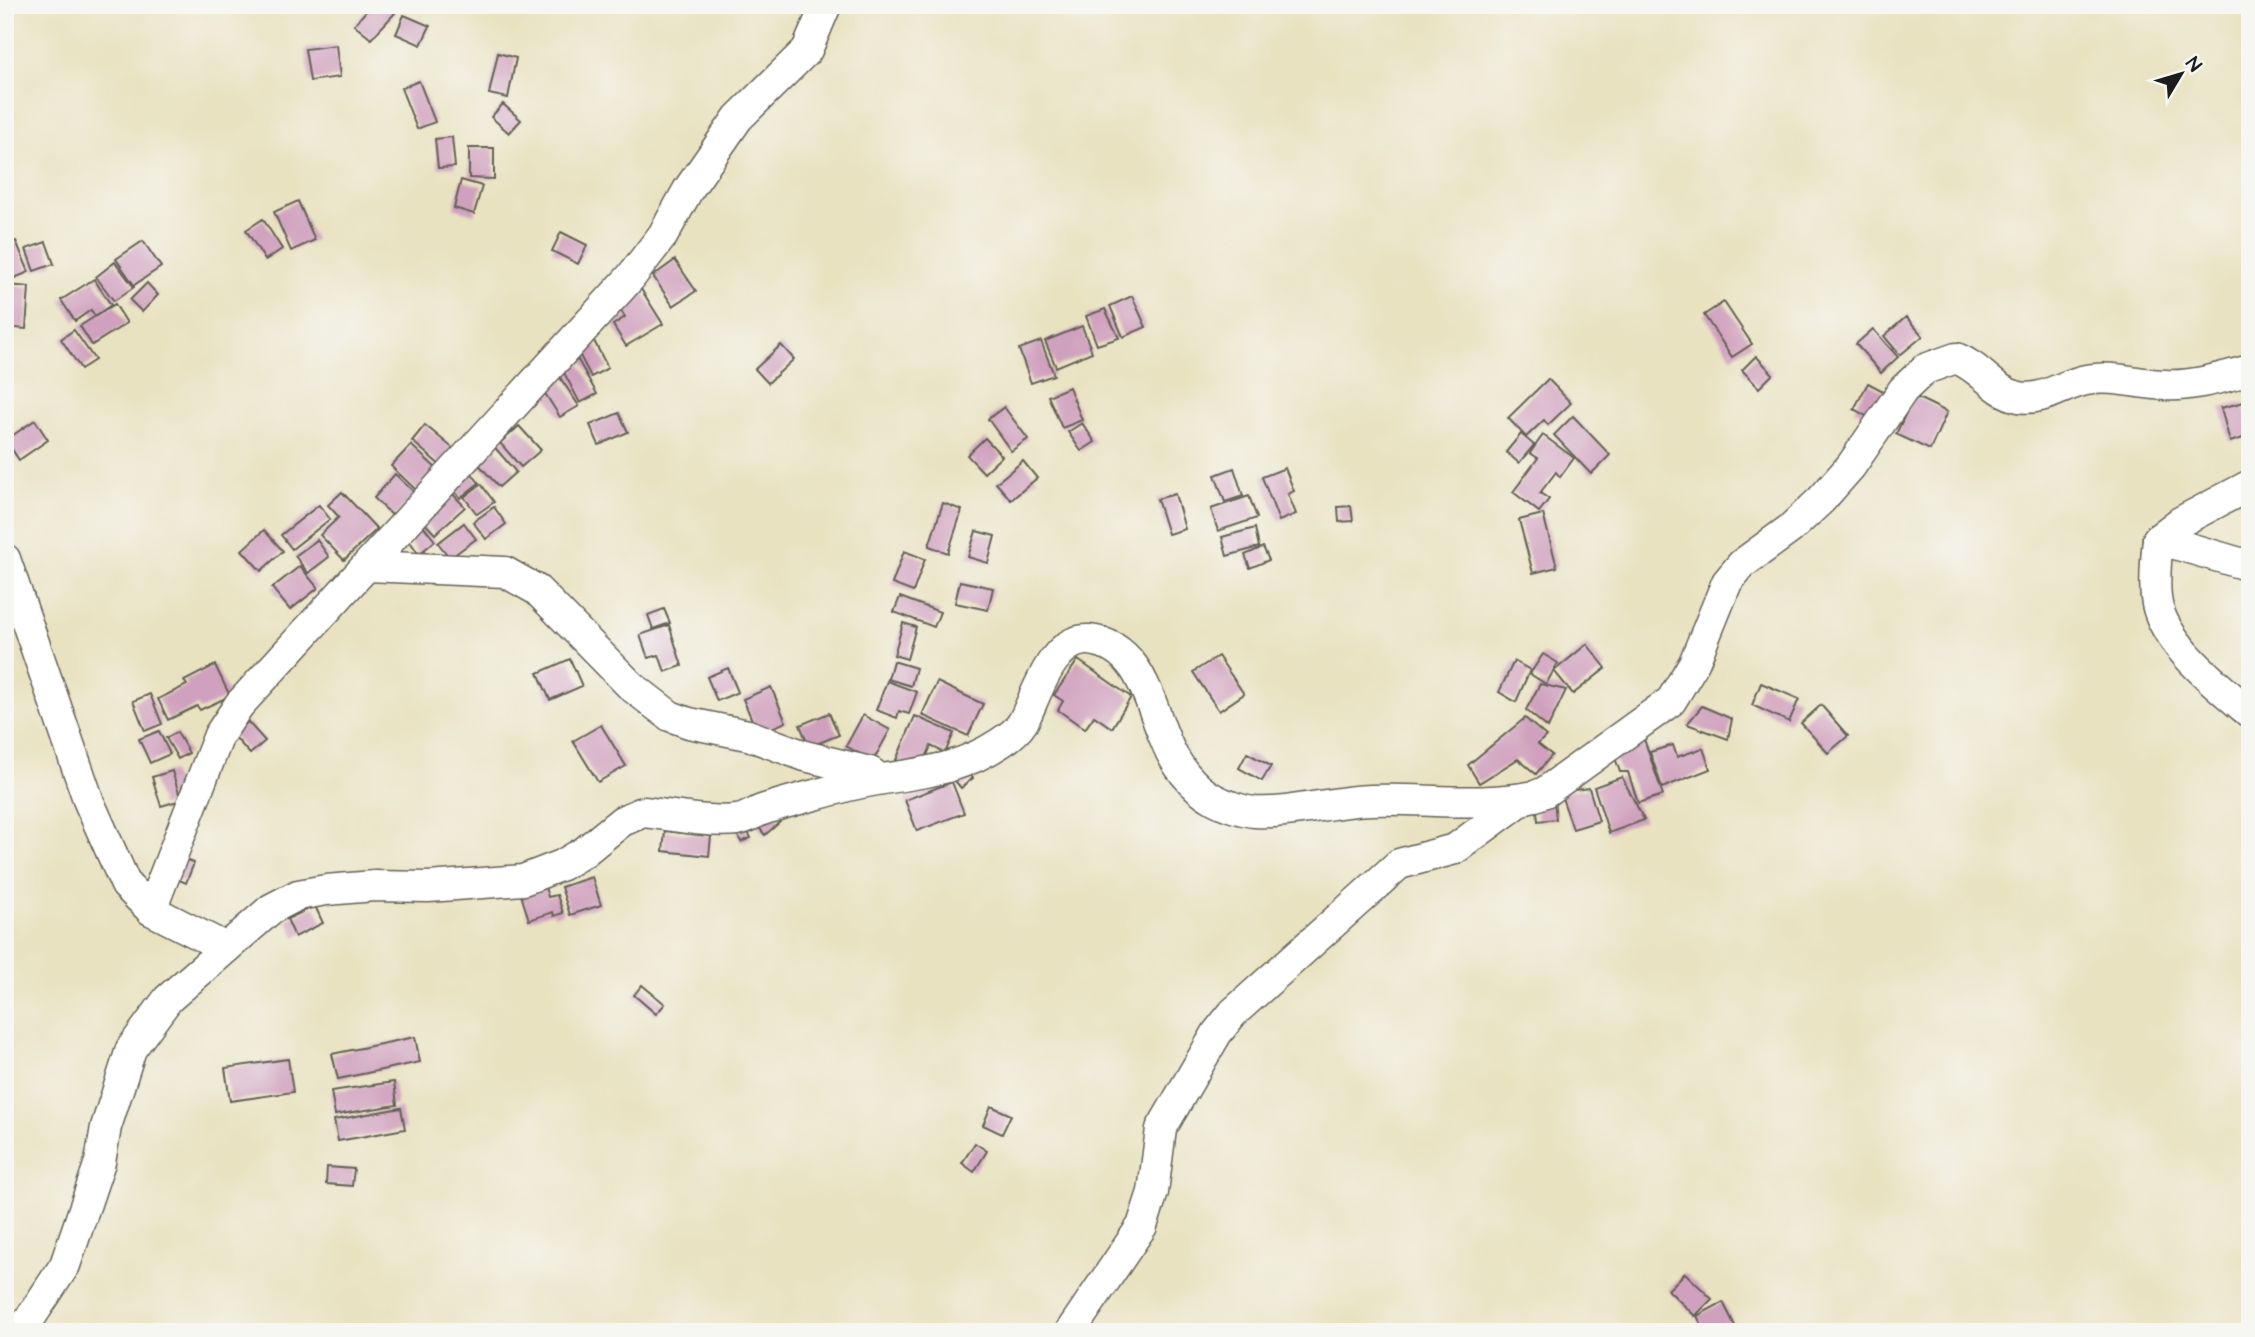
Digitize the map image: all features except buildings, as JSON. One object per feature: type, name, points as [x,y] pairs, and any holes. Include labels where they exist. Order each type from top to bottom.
[{"type":"street","points":[[151,910],[219,735],[263,676],[630,278],[663,235],[688,190],[738,118],[807,50],[826,5]]},
{"type":"street","points":[[21,1332],[65,1265],[100,1162],[106,1127],[131,1049],[168,999],[271,909],[298,895],[374,886],[428,887],[523,880],[573,858],[632,814],[642,812],[718,820],[741,819],[759,811],[880,779],[940,771],[999,744],[1022,724],[1036,688],[1062,652],[1086,640],[1107,644],[1138,674],[1154,702],[1165,740],[1182,768],[1193,784],[1215,800],[1252,812],[1271,812],[1372,800],[1454,802],[1523,799],[1545,793],[1671,701],[1694,663],[1727,582],[1749,558],[1790,529],[1821,499],[1851,466],[1903,390],[1925,369],[1956,358],[1979,369],[1994,385],[2020,398],[2046,395],[2084,381],[2110,378],[2167,386],[2250,370]]},
{"type":"street","points":[[2250,485],[2179,522],[2158,539],[2156,600],[2166,627],[2206,676],[2250,713]]},
{"type":"street","points":[[2158,539],[2250,566]]},
{"type":"street","points":[[5,559],[89,802],[126,885],[151,910],[226,948]]},
{"type":"street","points":[[367,566],[505,572],[537,590],[631,686],[670,716],[689,723],[748,735],[805,756],[870,772],[880,779]]},
{"type":"street","points":[[1070,1332],[1142,1226],[1153,1192],[1161,1129],[1217,1033],[1233,1013],[1399,864],[1455,849],[1523,799]]}]
